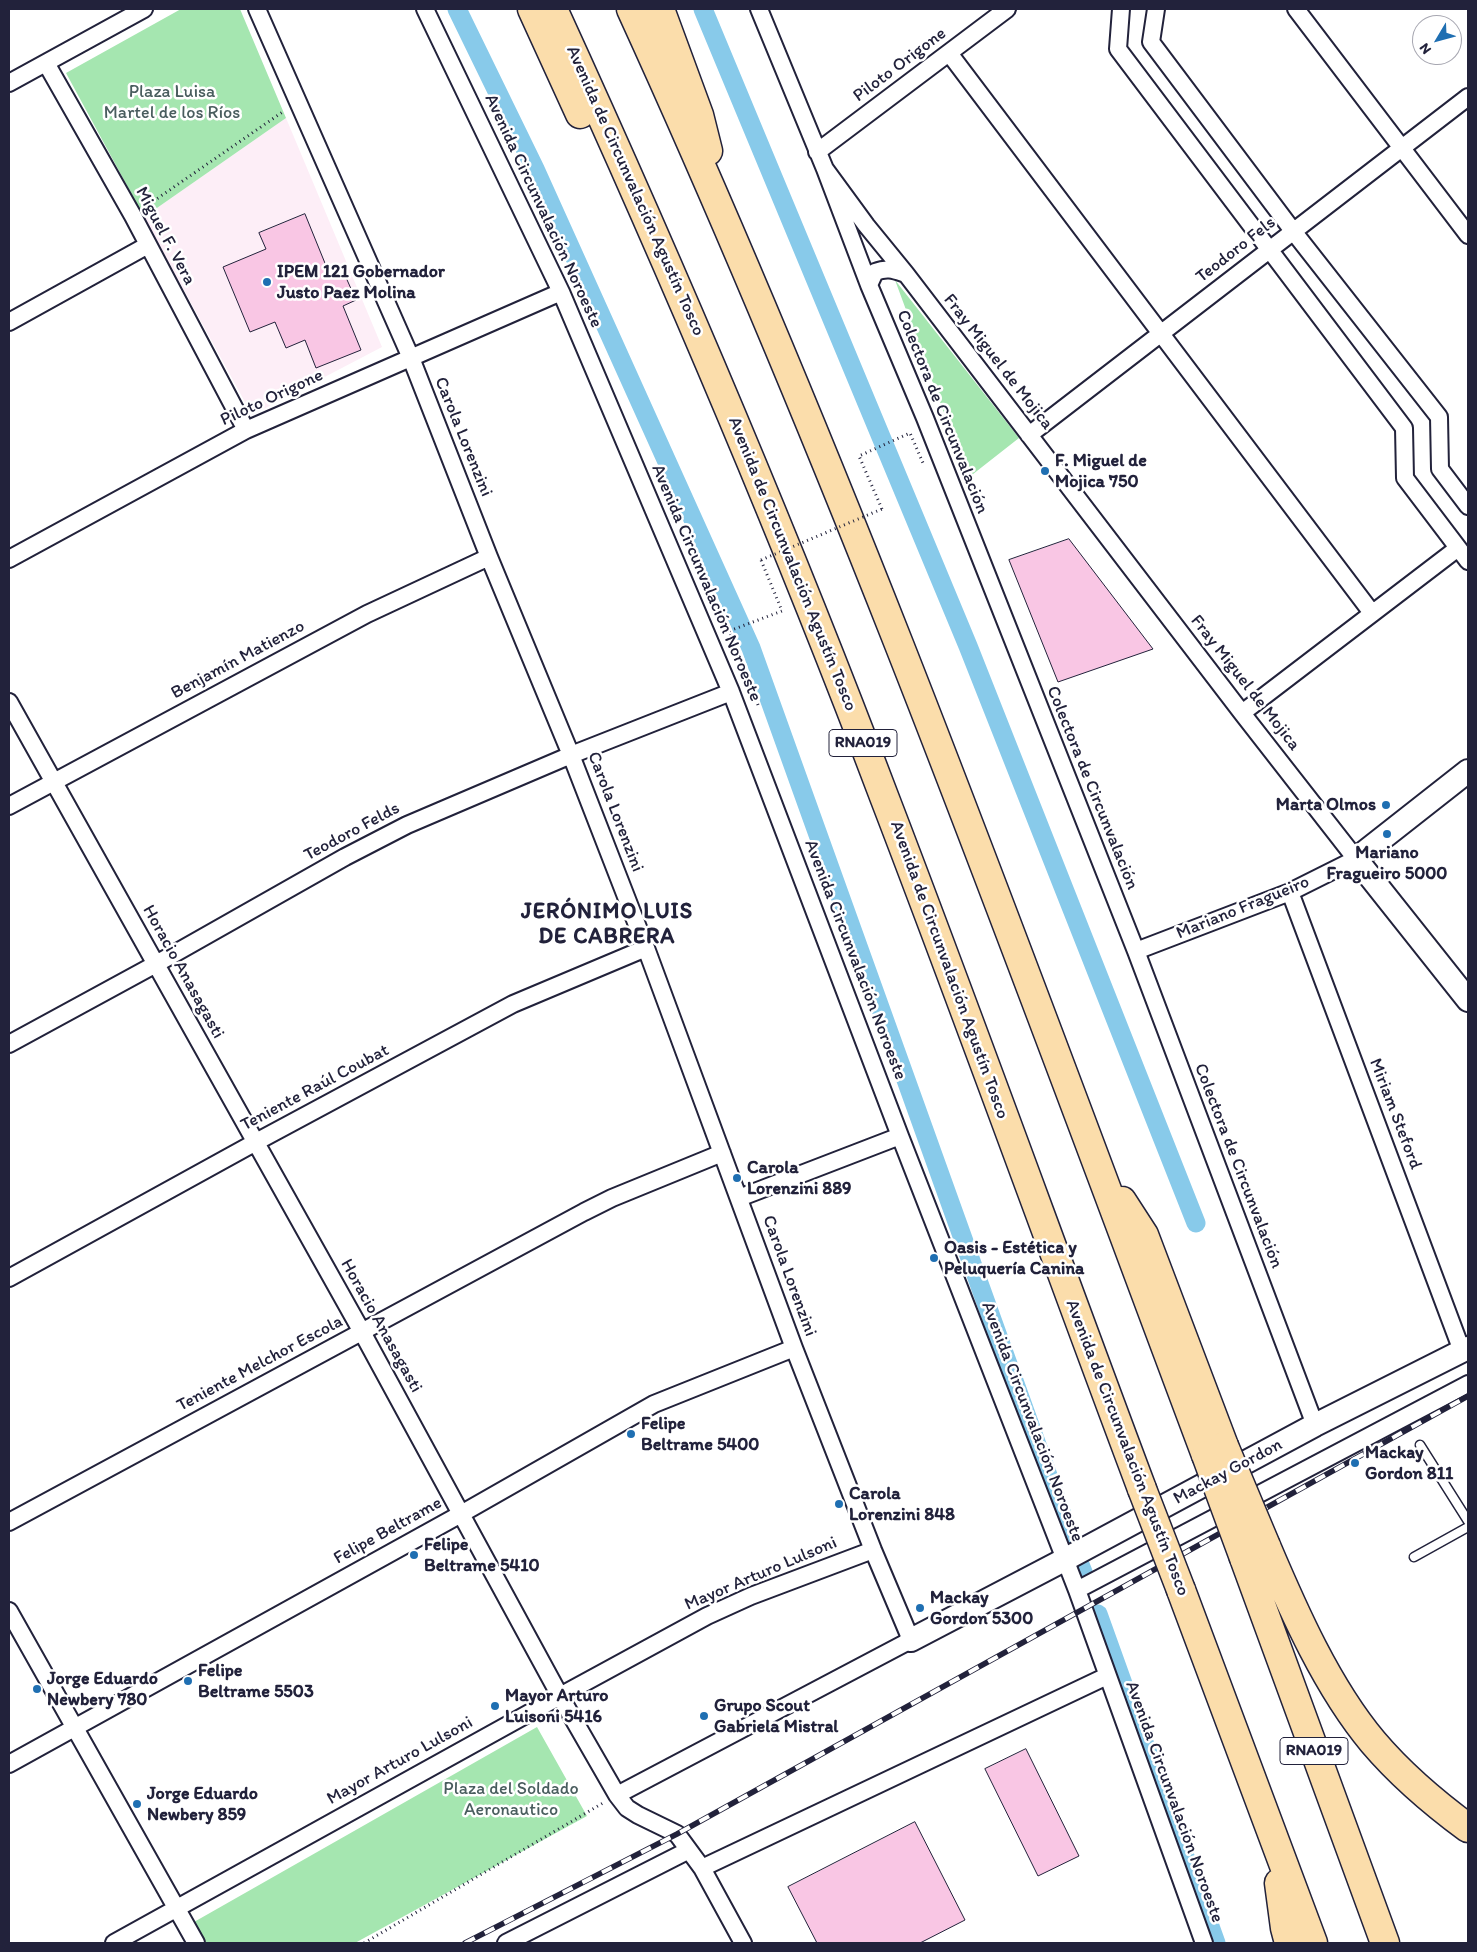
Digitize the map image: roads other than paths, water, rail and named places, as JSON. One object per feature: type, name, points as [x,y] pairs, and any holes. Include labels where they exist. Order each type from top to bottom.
[{"type":"highway","points":[[532,9],[639,243],[703,346]]},
{"type":"highway","name":"Avenida de Circunvalación Agustín Tosco","points":[[554,9],[703,346],[809,604],[885,798],[1313,1943]]},
{"type":"highway","name":"RNA019","points":[[631,9],[724,218],[875,580],[1006,921],[1093,1155],[1215,1450],[1255,1552],[1385,1943]]},
{"type":"highway","points":[[660,9],[699,115],[724,218]]},
{"type":"highway","points":[[1255,1552],[1355,1718],[1378,1748],[1413,1784],[1468,1828]]},
{"type":"highway","points":[[1272,1832],[1285,1928],[1289,1943]]},
{"type":"main road","name":"Mariano Fragueiro","points":[[1356,859],[1468,771]]},
{"type":"main road","points":[[1356,859],[1468,1000]]},
{"type":"main road","name":"Mackay Gordon","points":[[911,1640],[1315,1425],[1465,1349]]},
{"type":"street","points":[[9,83],[144,9]]},
{"type":"street","name":"Carola Lorenzini","points":[[257,9],[411,358],[489,557],[571,755],[646,948],[794,1348],[911,1640]]},
{"type":"street","name":"Avenida Circunvalación Noroeste","points":[[425,9],[561,292],[731,692],[900,1136],[1077,1590],[1204,1943]]},
{"type":"street","name":"Fray Miguel de Mojica","points":[[759,9],[825,169],[866,225],[906,274],[1356,859]]},
{"type":"street","name":"Piloto Origone","points":[[817,152],[1008,9]]},
{"type":"street","points":[[1121,9],[1118,49],[1404,428],[1406,478],[1468,561]]},
{"type":"street","points":[[1156,9],[1151,42],[1293,231],[1439,417],[1440,469],[1468,506]]},
{"type":"street","points":[[1296,9],[1468,235]]},
{"type":"street","points":[[949,53],[1372,613]]},
{"type":"street","name":"Miguel F. Vera","points":[[46,63],[148,245],[246,430]]},
{"type":"street","name":"Teodoro Fels","points":[[1029,435],[1468,97]]},
{"type":"street","name":"Colectora de Circunvalación","points":[[825,169],[869,285],[925,418],[1136,951],[1315,1425]]},
{"type":"street","points":[[9,322],[148,245]]},
{"type":"street","points":[[869,285],[876,272],[881,270],[888,268],[906,274]]},
{"type":"street","name":"Piloto Origone","points":[[9,559],[246,430],[561,292]]},
{"type":"street","points":[[1242,712],[1458,548]]},
{"type":"street","name":"Benjamín Matienzo","points":[[9,806],[368,614],[489,557]]},
{"type":"street","name":"Teodoro Felds","points":[[9,1044],[156,964],[345,857],[408,826],[571,755],[731,692]]},
{"type":"street","name":"Horacio Anasagasti","points":[[9,702],[362,1332],[560,1696],[617,1795],[632,1812],[676,1834],[702,1868],[742,1943]]},
{"type":"street","name":"Mariano Fragueiro","points":[[1136,951],[1290,892],[1356,859]]},
{"type":"street","name":"Miriam Steford","points":[[1290,892],[1465,1349]]},
{"type":"street","name":"Teniente Raúl Coubat","points":[[9,1278],[256,1142],[513,1004],[646,948]]},
{"type":"street","points":[[739,1198],[900,1136]]},
{"type":"street","name":"Teniente Melchor Escola","points":[[9,1522],[612,1198],[722,1153]]},
{"type":"street","name":"Felipe Beltrame","points":[[9,1764],[460,1514],[654,1404],[794,1348]]},
{"type":"street","points":[[1077,1590],[1468,1384]]},
{"type":"street","name":"Mayor Arturo Lulsoni","points":[[114,1943],[707,1616],[751,1596],[874,1550]]},
{"type":"street","points":[[9,1611],[196,1943]]},
{"type":"street","name":"Mackay Gordon","points":[[617,1795],[911,1640]]},
{"type":"street","points":[[702,1868],[1107,1676]]},
{"type":"street","points":[[506,1943],[689,1850]]},
{"type":"lane","points":[[1420,1445],[1468,1521]]},
{"type":"lane","points":[[1414,1557],[1468,1527]]},
{"type":"waterway","points":[[457,9],[535,169],[751,648],[1069,1534]]},
{"type":"waterway","points":[[703,9],[968,646],[1196,1223]]},
{"type":"waterway","points":[[1079,1562],[1083,1572]]},
{"type":"waterway","points":[[1098,1614],[1216,1943]]},
{"type":"railway","points":[[465,1943],[677,1834],[1468,1396]]},
{"type":"place","name":"IPEM 121 Gobernador Justo Paez Molina","points":[[267,282]]},
{"type":"place","name":"F. Miguel de Mojica 750","points":[[1045,471]]},
{"type":"place","name":"Marta Olmos","points":[[1386,805]]},
{"type":"place","name":"Mariano Fragueiro 5000","points":[[1387,834]]},
{"type":"place","name":"Carola Lorenzini 889","points":[[737,1178]]},
{"type":"place","name":"Oasis - Estética y Peluquería Canina","points":[[934,1258]]},
{"type":"place","name":"Felipe Beltrame 5400","points":[[631,1434]]},
{"type":"place","name":"Mackay Gordon 811","points":[[1355,1463]]},
{"type":"place","name":"Carola Lorenzini 848","points":[[839,1504]]},
{"type":"place","name":"Felipe Beltrame 5410","points":[[414,1555]]},
{"type":"place","name":"Mackay Gordon 5300","points":[[920,1608]]},
{"type":"place","name":"Felipe Beltrame 5503","points":[[188,1681]]},
{"type":"place","name":"Jorge Eduardo Newbery 780","points":[[37,1689]]},
{"type":"place","name":"Mayor Arturo Luisoni 5416","points":[[495,1706]]},
{"type":"place","name":"Grupo Scout Gabriela Mistral","points":[[704,1716]]},
{"type":"place","name":"Jorge Eduardo Newbery 859","points":[[137,1804]]},
{"type":"district","name":"JERÓNIMO LUIS DE CABRERA","points":[[607,924]]},
{"type":"park label","name":"Plaza Luisa Martel de los Ríos","points":[[172,102]]},
{"type":"park label","name":"Plaza del Soldado Aeronautico","points":[[511,1799]]}]
